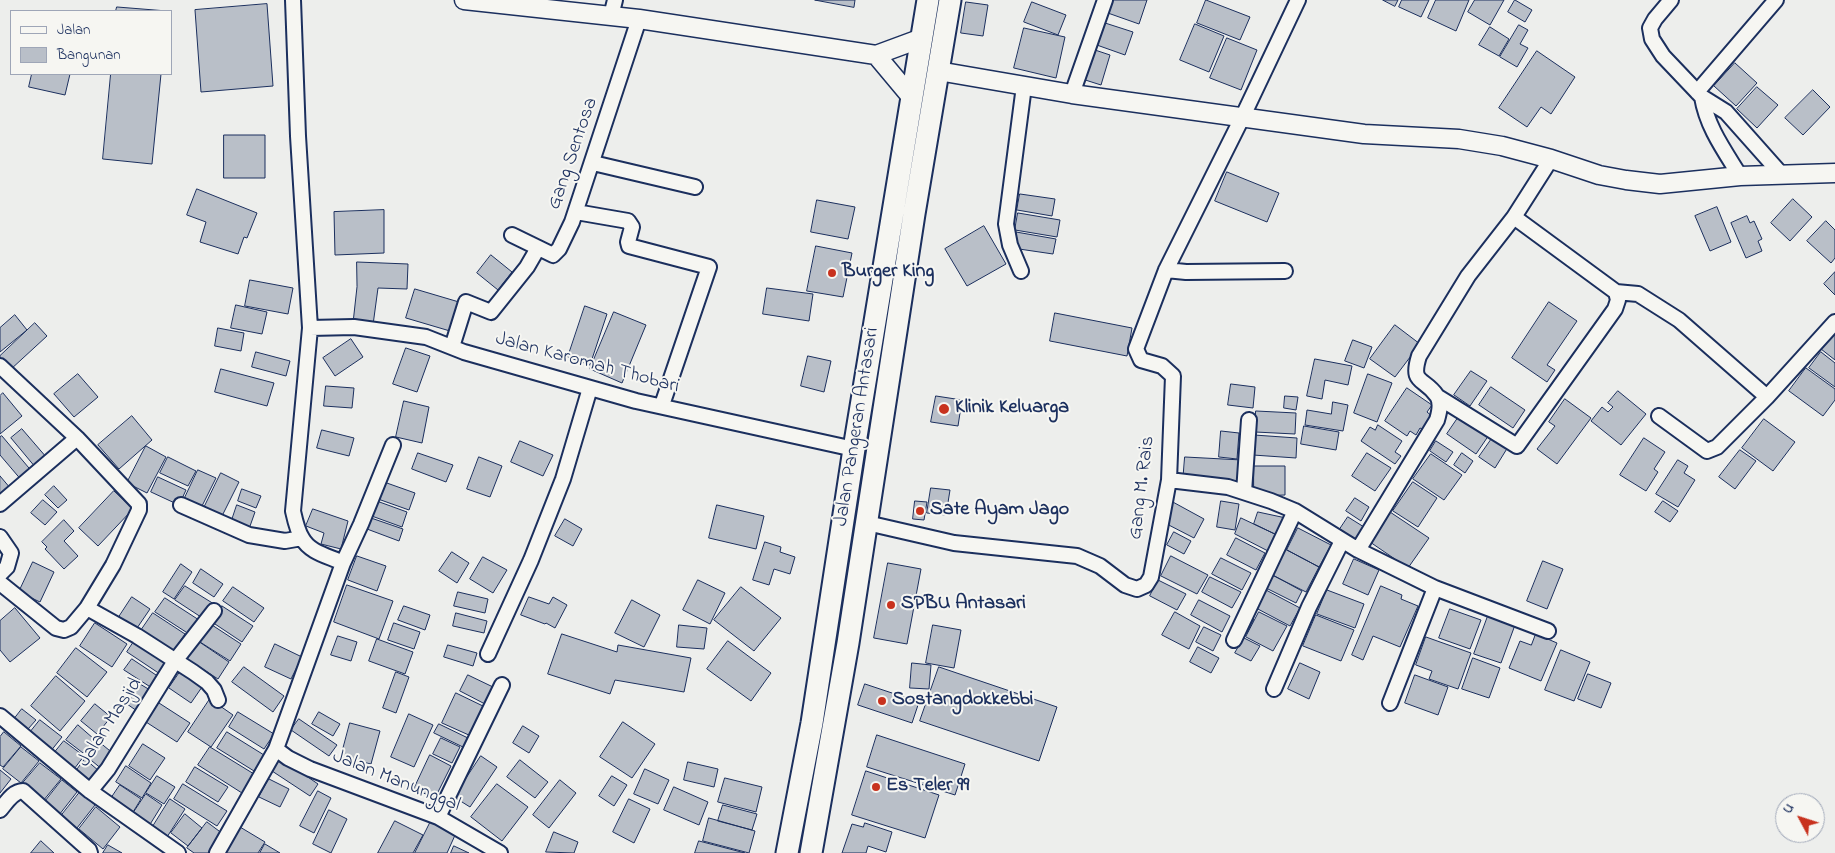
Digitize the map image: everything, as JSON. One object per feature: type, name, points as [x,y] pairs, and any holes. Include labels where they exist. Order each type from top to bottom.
[{"type":"main road","name":"Jalan Pangeran Antasari","points":[[787,853],[812,723],[854,449],[928,0]]},
{"type":"main road","name":"Jalan Pangeran Antasari","points":[[811,853],[867,523],[914,214],[950,0]]},
{"type":"main road","points":[[800,789],[800,795],[803,800],[810,804],[818,801],[822,793]]},
{"type":"main road","points":[[794,818],[799,812],[807,810],[814,814],[817,822]]},
{"type":"street","points":[[293,0],[298,136],[310,328],[293,511],[302,538],[307,545],[317,552],[342,563]]},
{"type":"street","points":[[464,0],[613,8],[639,19],[876,55],[922,38]]},
{"type":"street","points":[[1072,94],[1105,0]]},
{"type":"street","name":"Gang M. Rais","points":[[867,523],[954,543],[1078,556],[1100,566],[1124,586],[1137,589],[1146,584],[1151,577],[1168,480],[1173,376],[1162,366],[1141,360],[1136,349],[1166,270],[1242,118],[1298,0]]},
{"type":"street","points":[[1671,0],[1650,28],[1652,38],[1664,56],[1699,94],[1726,112],[1782,176]]},
{"type":"street","points":[[1699,94],[1776,0]]},
{"type":"street","name":"Gang Sentosa","points":[[512,235],[553,255],[559,249],[576,212],[639,19]]},
{"type":"street","points":[[876,55],[912,98]]},
{"type":"street","points":[[938,71],[1072,94],[1364,134],[1458,139],[1502,146],[1551,159],[1599,175],[1660,184],[1740,176],[1835,173]]},
{"type":"street","points":[[1021,271],[1010,245],[1006,224],[1024,86]]},
{"type":"street","points":[[1699,94],[1712,131],[1740,176]]},
{"type":"street","points":[[1551,159],[1514,217],[1468,276],[1419,356],[1415,370],[1417,377],[1438,397],[1517,446],[1615,309],[1618,300],[1616,292]]},
{"type":"street","points":[[593,163],[695,187]]},
{"type":"street","points":[[576,212],[628,221],[632,227],[628,242],[629,246],[709,267],[662,405]]},
{"type":"street","points":[[1514,217],[1616,292],[1638,294],[1680,320],[1767,397]]},
{"type":"street","points":[[452,348],[466,302],[491,312],[527,267],[538,248]]},
{"type":"street","points":[[1166,270],[1186,272],[1285,271]]},
{"type":"street","points":[[1659,416],[1707,451],[1717,447],[1767,397],[1835,322]]},
{"type":"street","name":"Jalan Karomah Thobari","points":[[310,328],[354,327],[426,337],[452,348],[590,388],[854,449]]},
{"type":"street","points":[[0,366],[77,438],[139,504],[139,510],[112,565],[87,608],[71,627],[64,630],[56,628],[0,584]]},
{"type":"street","points":[[488,654],[531,560],[564,479],[590,388]]},
{"type":"street","points":[[1358,550],[1437,420],[1440,408],[1438,397]]},
{"type":"street","points":[[1244,492],[1249,420]]},
{"type":"street","points":[[0,504],[77,438]]},
{"type":"street","points":[[217,853],[276,749],[342,563],[361,524],[393,445]]},
{"type":"street","points":[[1168,480],[1228,487],[1295,511],[1358,550],[1435,588],[1548,631]]},
{"type":"street","points":[[181,505],[249,535],[285,541],[302,538]]},
{"type":"street","points":[[1234,640],[1295,511]]},
{"type":"street","points":[[0,537],[11,553],[7,567],[0,574]]},
{"type":"street","points":[[1274,689],[1309,607],[1342,541]]},
{"type":"street","points":[[1390,703],[1435,588]]},
{"type":"street","points":[[87,608],[137,636],[206,682],[214,690],[218,700]]},
{"type":"street","name":"Jalan Masjid","points":[[178,853],[90,791],[108,769],[175,661],[214,611]]},
{"type":"street","points":[[438,817],[502,685]]},
{"type":"street","points":[[0,716],[90,791]]},
{"type":"street","name":"Jalan Manunggal","points":[[276,749],[288,758],[310,769],[438,817],[500,853]]},
{"type":"street","points":[[0,810],[14,794],[19,790],[23,791],[89,850],[90,853]]},
{"type":"building","points":[[815,0],[855,0],[854,7]]},
{"type":"building","points":[[1109,0],[1147,0],[1139,24],[1105,12]]},
{"type":"building","points":[[1206,0],[1250,17],[1240,40],[1197,23]]},
{"type":"building","points":[[1383,0],[1398,0],[1395,6]]},
{"type":"building","points":[[1402,0],[1429,0],[1421,17],[1399,7]]},
{"type":"building","points":[[1436,0],[1469,0],[1456,31],[1428,18]]},
{"type":"building","points":[[1475,0],[1504,0],[1490,25],[1468,12]]},
{"type":"building","points":[[1515,0],[1532,10],[1525,22],[1508,12]]},
{"type":"building","points":[[966,2],[988,5],[983,36],[961,33]]},
{"type":"building","points":[[1032,2],[1066,15],[1058,35],[1024,22]]},
{"type":"building","points":[[267,4],[273,86],[201,92],[195,10]]},
{"type":"building","points":[[117,7],[154,10],[116,10]]},
{"type":"building","points":[[1102,22],[1133,32],[1125,55],[1094,44]]},
{"type":"building","points":[[1195,24],[1224,36],[1209,72],[1180,60]]},
{"type":"building","points":[[1519,25],[1528,30],[1520,44],[1528,48],[1517,67],[1500,57]]},
{"type":"building","points":[[1490,27],[1509,39],[1499,56],[1479,45]]},
{"type":"building","points":[[1024,28],[1065,37],[1056,78],[1014,68]]},
{"type":"building","points":[[1227,38],[1257,50],[1241,90],[1210,78]]},
{"type":"building","points":[[1089,48],[1110,55],[1101,85],[1079,78]]},
{"type":"building","points":[[1537,51],[1575,77],[1551,114],[1541,107],[1527,127],[1499,108]]},
{"type":"building","points":[[1735,63],[1757,83],[1736,106],[1714,86]]},
{"type":"building","points":[[32,75],[70,75],[65,95],[29,87]]},
{"type":"building","points":[[111,75],[161,75],[152,164],[103,159]]},
{"type":"building","points":[[1757,87],[1778,105],[1757,128],[1737,109]]},
{"type":"building","points":[[1813,90],[1830,107],[1803,135],[1785,118]]},
{"type":"building","points":[[224,135],[265,135],[265,178],[224,178]]},
{"type":"building","points":[[1227,172],[1279,193],[1267,222],[1215,201]]},
{"type":"building","points":[[197,189],[257,213],[247,238],[244,237],[238,254],[200,242],[206,222],[187,215]]},
{"type":"building","points":[[1020,194],[1055,199],[1052,216],[1017,210]]},
{"type":"building","points":[[1793,199],[1812,217],[1790,241],[1771,223]]},
{"type":"building","points":[[817,200],[855,207],[848,239],[811,232]]},
{"type":"building","points":[[1717,207],[1731,242],[1710,251],[1695,216]]},
{"type":"building","points":[[384,210],[384,253],[335,255],[334,212]]},
{"type":"building","points":[[1018,213],[1060,220],[1057,237],[1015,230]]},
{"type":"building","points":[[1747,216],[1750,223],[1754,221],[1762,239],[1758,241],[1762,251],[1746,258],[1731,223]]},
{"type":"building","points":[[1826,221],[1835,230],[1835,258],[1831,263],[1807,241]]},
{"type":"building","points":[[984,226],[1006,264],[967,286],[945,249]]},
{"type":"building","points":[[1016,232],[1056,239],[1053,254],[1019,249]]},
{"type":"building","points":[[816,246],[852,253],[843,297],[807,291]]},
{"type":"building","points":[[491,255],[512,272],[498,290],[477,273]]},
{"type":"building","points":[[357,262],[408,264],[407,289],[378,288],[373,325],[353,323],[357,287]]},
{"type":"building","points":[[1835,272],[1835,295],[1824,284]]},
{"type":"building","points":[[250,280],[293,288],[288,314],[245,306]]},
{"type":"building","points":[[767,288],[813,294],[809,321],[763,314]]},
{"type":"building","points":[[415,289],[459,302],[450,331],[406,318]]},
{"type":"building","points":[[1549,302],[1577,321],[1547,365],[1555,370],[1547,382],[1512,358]]},
{"type":"building","points":[[236,305],[267,312],[262,334],[231,328]]},
{"type":"building","points":[[585,306],[607,314],[590,365],[568,357]]},
{"type":"building","points":[[614,312],[646,325],[622,383],[590,369]]},
{"type":"building","points":[[1055,313],[1132,328],[1127,356],[1050,341]]},
{"type":"building","points":[[15,315],[27,330],[0,352],[0,328]]},
{"type":"building","points":[[35,323],[47,336],[10,370],[0,359],[0,356]]},
{"type":"building","points":[[1395,325],[1420,344],[1395,377],[1370,359]]},
{"type":"building","points":[[218,328],[244,333],[241,351],[215,346]]},
{"type":"building","points":[[1835,332],[1835,360],[1821,349]]},
{"type":"building","points":[[351,339],[363,357],[335,376],[323,358]]},
{"type":"building","points":[[1353,340],[1372,347],[1364,368],[1345,361]]},
{"type":"building","points":[[406,348],[430,356],[417,392],[393,384]]},
{"type":"building","points":[[256,352],[290,361],[286,376],[252,367]]},
{"type":"building","points":[[1821,352],[1835,363],[1835,387],[1809,368]]},
{"type":"building","points":[[808,356],[831,361],[824,392],[801,386]]},
{"type":"building","points":[[1315,359],[1352,366],[1348,385],[1325,380],[1322,399],[1307,396]]},
{"type":"building","points":[[1806,368],[1835,389],[1835,400],[1823,416],[1789,391]]},
{"type":"building","points":[[221,369],[274,383],[267,406],[215,392]]},
{"type":"building","points":[[1471,371],[1487,381],[1470,406],[1454,395]]},
{"type":"building","points":[[78,374],[98,397],[74,417],[54,394]]},
{"type":"building","points":[[1368,374],[1392,383],[1377,422],[1354,413]]},
{"type":"building","points":[[1231,384],[1255,387],[1253,408],[1228,405]]},
{"type":"building","points":[[326,386],[354,388],[352,408],[324,406]]},
{"type":"building","points":[[1491,387],[1525,410],[1513,428],[1479,405]]},
{"type":"building","points":[[1407,388],[1432,405],[1427,412],[1433,417],[1424,430],[1420,428],[1416,435],[1410,431],[1407,436],[1385,421]]},
{"type":"building","points":[[1618,391],[1646,414],[1621,445],[1591,421],[1602,407],[1608,412],[1613,407],[1608,403]]},
{"type":"building","points":[[3,393],[22,416],[0,434],[0,396]]},
{"type":"building","points":[[936,396],[962,400],[958,426],[931,422]]},
{"type":"building","points":[[1285,396],[1298,397],[1296,410],[1284,408]]},
{"type":"building","points":[[1565,399],[1591,418],[1557,464],[1537,449],[1555,426],[1549,422]]},
{"type":"building","points":[[404,401],[429,407],[422,443],[396,437]]},
{"type":"building","points":[[1333,402],[1348,405],[1343,431],[1305,425],[1307,410],[1331,414]]},
{"type":"building","points":[[1256,411],[1296,413],[1295,434],[1255,432]]},
{"type":"building","points":[[1462,412],[1491,432],[1476,454],[1447,434]]},
{"type":"building","points":[[132,416],[152,440],[119,469],[98,445]]},
{"type":"building","points":[[1764,419],[1795,442],[1773,471],[1742,448]]},
{"type":"building","points":[[1378,425],[1402,441],[1395,452],[1401,456],[1395,464],[1361,441],[1370,427],[1375,430]]},
{"type":"building","points":[[1304,426],[1339,432],[1336,450],[1301,444]]},
{"type":"building","points":[[22,429],[47,458],[36,468],[11,438]]},
{"type":"building","points":[[322,430],[354,438],[349,456],[317,448]]},
{"type":"building","points":[[1221,431],[1239,433],[1237,459],[1219,457]]},
{"type":"building","points":[[1254,435],[1297,438],[1296,458],[1253,455]]},
{"type":"building","points":[[2,436],[34,474],[23,482],[0,455],[0,437]]},
{"type":"building","points":[[1493,437],[1508,447],[1495,468],[1479,457]]},
{"type":"building","points":[[1644,438],[1665,452],[1654,469],[1658,472],[1646,491],[1620,475]]},
{"type":"building","points":[[520,441],[553,455],[543,476],[511,462]]},
{"type":"building","points":[[1436,441],[1453,452],[1446,462],[1430,451]]},
{"type":"building","points":[[146,446],[166,457],[147,493],[127,483]]},
{"type":"building","points":[[1740,450],[1756,461],[1735,489],[1719,477]]},
{"type":"building","points":[[418,453],[453,465],[446,482],[412,469]]},
{"type":"building","points":[[1367,453],[1391,468],[1375,491],[1352,476]]},
{"type":"building","points":[[1462,453],[1473,461],[1465,473],[1454,465]]},
{"type":"building","points":[[1431,454],[1462,475],[1444,500],[1413,479]]},
{"type":"building","points":[[168,457],[196,471],[188,486],[160,473]]},
{"type":"building","points":[[479,457],[502,466],[490,497],[467,489]]},
{"type":"building","points":[[1185,457],[1242,460],[1240,485],[1183,482]]},
{"type":"building","points":[[1678,460],[1688,466],[1684,473],[1695,480],[1678,507],[1656,494]]},
{"type":"building","points":[[1254,466],[1285,466],[1285,495],[1254,496]]},
{"type":"building","points":[[198,470],[216,478],[199,512],[182,504]]},
{"type":"building","points":[[221,473],[239,482],[220,520],[202,512]]},
{"type":"building","points":[[0,476],[11,489],[0,498]]},
{"type":"building","points":[[158,477],[186,490],[179,505],[151,492]]},
{"type":"building","points":[[384,482],[415,493],[409,510],[378,499]]},
{"type":"building","points":[[1413,482],[1437,498],[1418,527],[1393,511]]},
{"type":"building","points":[[54,486],[67,500],[58,508],[45,495]]},
{"type":"building","points":[[931,488],[950,490],[946,515],[927,513]]},
{"type":"building","points":[[242,489],[261,496],[256,508],[238,501]]},
{"type":"building","points":[[114,491],[133,509],[98,546],[79,528]]},
{"type":"building","points":[[1355,498],[1369,507],[1361,521],[1346,511]]},
{"type":"building","points":[[43,500],[57,512],[45,525],[31,513]]},
{"type":"building","points":[[374,500],[407,512],[402,527],[369,515]]},
{"type":"building","name":"Sate Ayam Jago","points":[[915,501],[927,502],[924,520],[913,519]]},
{"type":"building","points":[[1171,501],[1204,519],[1194,538],[1161,521]]},
{"type":"building","points":[[1221,501],[1239,504],[1235,530],[1217,527]]},
{"type":"building","points":[[1663,501],[1678,511],[1670,522],[1655,512]]},
{"type":"building","points":[[237,505],[255,512],[249,529],[231,523]]},
{"type":"building","points":[[717,505],[764,516],[756,549],[709,538]]},
{"type":"building","points":[[313,509],[348,521],[341,549],[321,544],[324,533],[306,526]]},
{"type":"building","points":[[1258,512],[1286,518],[1281,537],[1254,524]]},
{"type":"building","points":[[1390,512],[1429,538],[1408,568],[1370,542]]},
{"type":"building","points":[[1348,517],[1364,527],[1356,540],[1340,529]]},
{"type":"building","points":[[371,518],[403,529],[399,541],[367,529]]},
{"type":"building","points":[[1241,518],[1277,535],[1268,551],[1235,534]]},
{"type":"building","points":[[565,519],[582,529],[573,546],[555,536]]},
{"type":"building","points":[[64,520],[74,531],[64,541],[78,556],[64,569],[45,549],[47,547],[42,542]]},
{"type":"building","points":[[1298,528],[1331,545],[1319,567],[1287,550]]},
{"type":"building","points":[[1174,532],[1191,541],[1184,554],[1167,545]]},
{"type":"building","points":[[1236,538],[1265,553],[1256,570],[1227,555]]},
{"type":"building","points":[[765,542],[781,547],[780,552],[795,557],[790,574],[774,569],[769,585],[753,580]]},
{"type":"building","points":[[1285,549],[1319,567],[1306,592],[1272,575]]},
{"type":"building","points":[[452,552],[469,563],[457,583],[439,571]]},
{"type":"building","points":[[357,556],[386,566],[377,591],[348,580]]},
{"type":"building","points":[[1171,556],[1208,575],[1197,594],[1161,576]]},
{"type":"building","points":[[483,557],[507,570],[493,593],[470,579]]},
{"type":"building","points":[[1221,558],[1251,573],[1242,590],[1212,574]]},
{"type":"building","points":[[1354,559],[1379,570],[1368,595],[1343,584]]},
{"type":"building","points":[[1543,561],[1563,569],[1547,609],[1527,601]]},
{"type":"building","points":[[33,562],[54,572],[40,602],[19,592]]},
{"type":"building","points":[[888,563],[921,569],[907,644],[874,638]]},
{"type":"building","points":[[181,564],[192,572],[174,599],[163,592]]},
{"type":"building","points":[[201,569],[223,584],[214,597],[193,583]]},
{"type":"building","points":[[1271,574],[1302,591],[1296,603],[1264,587]]},
{"type":"building","points":[[1210,577],[1241,592],[1232,608],[1202,592]]},
{"type":"building","points":[[698,580],[725,593],[710,624],[683,610]]},
{"type":"building","points":[[1158,580],[1186,594],[1177,610],[1150,596]]},
{"type":"building","points":[[347,585],[393,601],[379,639],[334,622]]},
{"type":"building","points":[[185,586],[214,604],[204,619],[175,600]]},
{"type":"building","points":[[1381,586],[1402,595],[1401,599],[1418,606],[1400,647],[1373,636],[1363,660],[1352,655]]},
{"type":"building","points":[[233,587],[264,608],[254,622],[223,601]]},
{"type":"building","points":[[741,587],[781,618],[754,651],[714,620]]},
{"type":"building","points":[[1266,590],[1300,608],[1290,626],[1256,608]]},
{"type":"building","points":[[1327,590],[1364,604],[1355,628],[1317,614]]},
{"type":"building","points":[[458,592],[488,599],[485,613],[454,606]]},
{"type":"building","points":[[132,597],[150,609],[135,631],[117,620]]},
{"type":"building","points":[[529,597],[549,604],[553,597],[567,605],[555,628],[521,615]]},
{"type":"building","points":[[165,598],[199,620],[189,634],[155,612]]},
{"type":"building","points":[[632,600],[660,615],[644,647],[615,633]]},
{"type":"building","points":[[1199,600],[1230,616],[1222,632],[1191,615]]},
{"type":"building","points":[[222,606],[253,626],[242,642],[212,622]]},
{"type":"building","points":[[404,606],[430,615],[425,630],[398,620]]},
{"type":"building","points":[[15,608],[40,638],[10,662],[0,650],[0,621]]},
{"type":"building","points":[[1450,609],[1481,620],[1470,649],[1439,638]]},
{"type":"building","points":[[1175,612],[1200,626],[1189,649],[1162,635]]},
{"type":"building","points":[[1259,612],[1287,626],[1273,651],[1246,637]]},
{"type":"building","points":[[153,613],[185,634],[172,653],[140,632]]},
{"type":"building","points":[[456,613],[487,621],[484,633],[453,626]]},
{"type":"building","points":[[1316,615],[1354,630],[1341,661],[1303,646]]},
{"type":"building","points":[[1248,616],[1254,619],[1247,633],[1240,630]]},
{"type":"building","points":[[1488,616],[1515,625],[1501,663],[1474,654]]},
{"type":"building","points":[[95,623],[127,644],[112,667],[80,646]]},
{"type":"building","points":[[394,623],[420,632],[414,649],[388,640]]},
{"type":"building","points":[[212,625],[241,644],[230,661],[200,642]]},
{"type":"building","points":[[679,625],[707,628],[704,649],[677,647]]},
{"type":"building","points":[[933,625],[961,630],[954,668],[926,663]]},
{"type":"building","points":[[1204,627],[1221,635],[1213,651],[1196,642]]},
{"type":"building","points":[[562,634],[617,652],[618,645],[691,658],[684,692],[615,680],[610,694],[548,674]]},
{"type":"building","points":[[1536,634],[1557,643],[1541,681],[1509,668],[1520,641],[1531,645]]},
{"type":"building","points":[[338,636],[357,642],[351,661],[331,655]]},
{"type":"building","points":[[137,637],[170,659],[160,674],[127,652]]},
{"type":"building","points":[[1426,637],[1471,653],[1458,689],[1429,679],[1432,671],[1416,665]]},
{"type":"building","points":[[1244,638],[1260,646],[1251,661],[1235,653]]},
{"type":"building","points":[[377,639],[413,652],[405,674],[369,661]]},
{"type":"building","points":[[198,641],[229,662],[218,679],[187,659]]},
{"type":"building","points":[[728,641],[771,673],[751,701],[707,669]]},
{"type":"building","points":[[275,644],[302,657],[291,679],[265,667]]},
{"type":"building","points":[[448,645],[477,653],[473,666],[444,657]]},
{"type":"building","points":[[1198,647],[1219,658],[1211,673],[1190,662]]},
{"type":"building","points":[[76,648],[107,672],[87,697],[57,673]]},
{"type":"building","points":[[1561,650],[1590,662],[1574,701],[1545,690]]},
{"type":"building","points":[[1473,658],[1500,668],[1489,698],[1462,689]]},
{"type":"building","points":[[132,659],[159,677],[152,688],[124,670]]},
{"type":"building","points":[[912,663],[931,665],[929,689],[910,688]]},
{"type":"building","points":[[1300,663],[1320,672],[1309,699],[1288,689]]},
{"type":"building","points":[[244,667],[284,696],[273,712],[232,682]]},
{"type":"building","points":[[939,667],[1057,707],[1039,761],[920,721]]},
{"type":"building","points":[[180,672],[202,687],[191,703],[169,688]]},
{"type":"building","points":[[396,672],[409,677],[396,713],[383,708]]},
{"type":"building","points":[[1588,674],[1611,683],[1601,708],[1578,699]]},
{"type":"building","points":[[468,675],[493,687],[485,704],[460,691]]},
{"type":"building","points":[[1415,675],[1448,687],[1438,715],[1405,703]]},
{"type":"building","points":[[56,676],[85,701],[60,731],[31,706]]},
{"type":"building","points":[[140,684],[150,690],[137,711],[127,704]]},
{"type":"building","points":[[865,684],[919,702],[912,723],[858,705]]},
{"type":"building","points":[[456,693],[485,707],[471,736],[442,723]]},
{"type":"building","points":[[210,699],[233,715],[211,747],[188,732]]},
{"type":"building","points":[[159,703],[190,723],[177,742],[146,722]]},
{"type":"building","points":[[95,704],[111,717],[97,734],[81,721]]},
{"type":"building","points":[[22,709],[36,720],[28,729],[15,718]]},
{"type":"building","points":[[238,712],[274,734],[264,749],[229,727]]},
{"type":"building","points":[[319,712],[340,724],[333,736],[312,724]]},
{"type":"building","points":[[409,714],[433,725],[414,767],[391,757]]},
{"type":"building","points":[[299,719],[337,745],[329,756],[291,730]]},
{"type":"building","points":[[40,720],[62,737],[50,752],[28,735]]},
{"type":"building","points":[[623,722],[655,744],[632,778],[600,757]]},
{"type":"building","points":[[350,723],[380,731],[371,764],[341,757]]},
{"type":"building","points":[[439,724],[470,739],[465,748],[434,733]]},
{"type":"building","points":[[78,725],[94,739],[83,753],[66,740]]},
{"type":"building","points":[[523,726],[539,736],[529,753],[513,743]]},
{"type":"building","points":[[4,732],[21,746],[3,767],[0,765],[0,737]]},
{"type":"building","points":[[227,732],[264,755],[254,771],[217,748]]},
{"type":"building","points":[[877,735],[965,764],[955,795],[867,767]]},
{"type":"building","points":[[441,738],[460,747],[452,763],[433,754]]},
{"type":"building","points":[[64,741],[84,756],[71,773],[51,757]]},
{"type":"building","points":[[98,741],[115,755],[103,770],[86,756]]},
{"type":"building","points":[[143,744],[165,758],[150,780],[129,766]]},
{"type":"building","points":[[21,747],[39,761],[21,783],[3,769]]},
{"type":"building","points":[[210,747],[254,774],[242,793],[198,765]]},
{"type":"building","points":[[430,755],[451,766],[435,798],[414,789]]},
{"type":"building","points":[[481,756],[497,767],[470,807],[454,797]]},
{"type":"building","points":[[280,758],[318,784],[310,796],[272,771]]},
{"type":"building","points":[[85,759],[99,771],[87,786],[73,775]]},
{"type":"building","points":[[520,760],[548,782],[535,798],[507,777]]},
{"type":"building","points":[[688,762],[718,769],[714,787],[684,780]]},
{"type":"building","points":[[40,763],[61,779],[43,801],[22,784]]},
{"type":"building","points":[[126,766],[151,783],[142,798],[116,782]]},
{"type":"building","points":[[195,767],[228,787],[218,802],[186,782]]},
{"type":"building","points":[[645,769],[669,780],[658,804],[634,794]]},
{"type":"building","points":[[0,770],[11,779],[0,793]]},
{"type":"building","points":[[866,771],[939,795],[925,838],[852,815]]},
{"type":"building","points":[[157,776],[175,787],[164,804],[146,793]]},
{"type":"building","points":[[612,776],[627,785],[614,806],[599,796]]},
{"type":"building","points":[[725,778],[762,787],[756,812],[718,802]]},
{"type":"building","points":[[269,779],[289,789],[280,807],[259,797]]},
{"type":"building","points":[[62,780],[77,792],[59,815],[44,803]]},
{"type":"building","points":[[560,780],[576,793],[549,828],[533,815]]},
{"type":"building","points":[[183,784],[227,811],[217,826],[174,799]]},
{"type":"building","points":[[497,784],[528,807],[502,841],[471,817]]},
{"type":"building","points":[[120,785],[141,799],[130,817],[108,803]]},
{"type":"building","points":[[674,787],[708,802],[699,825],[664,810]]},
{"type":"building","points":[[318,791],[331,798],[314,833],[300,826]]},
{"type":"building","points":[[80,792],[95,805],[77,828],[61,816]]},
{"type":"building","points":[[146,794],[162,805],[149,826],[132,815]]},
{"type":"building","points":[[170,799],[185,809],[167,837],[152,828]]},
{"type":"building","points":[[629,799],[650,809],[634,843],[613,832]]},
{"type":"building","points":[[723,805],[757,814],[752,830],[718,821]]},
{"type":"building","points":[[96,807],[120,827],[103,849],[79,829]]},
{"type":"building","points":[[329,810],[347,819],[331,853],[313,844]]},
{"type":"building","points":[[185,814],[202,828],[188,846],[171,833]]},
{"type":"building","points":[[709,818],[755,831],[749,853],[703,841]]},
{"type":"building","points":[[395,821],[423,835],[413,853],[378,853]]},
{"type":"building","points":[[431,821],[456,833],[447,853],[415,853]]},
{"type":"building","points":[[207,822],[223,834],[208,853],[194,853],[187,848]]},
{"type":"building","points":[[865,823],[892,832],[886,852],[868,846],[866,853],[842,853],[852,824],[863,827]]},
{"type":"building","points":[[240,827],[265,842],[258,853],[224,853]]},
{"type":"building","points":[[554,832],[578,842],[574,853],[546,852]]},
{"type":"building","points":[[41,841],[54,853],[31,853]]},
{"type":"building","points":[[699,841],[745,853],[695,853]]},
{"type":"building","points":[[265,844],[280,853],[260,853]]},
{"type":"building","points":[[108,845],[122,853],[103,853]]},
{"type":"building","points":[[454,846],[469,853],[451,853]]},
{"type":"place","name":"Burger King","points":[[832,273]]},
{"type":"place","name":"Klinik Keluarga","points":[[944,409]]},
{"type":"place","name":"Sate Ayam Jago","points":[[920,511]]},
{"type":"place","name":"SPBU Antasari","points":[[891,605]]},
{"type":"place","name":"Sostangdokkebbi","points":[[882,701]]},
{"type":"place","name":"Es Teler 99","points":[[876,787]]}]
